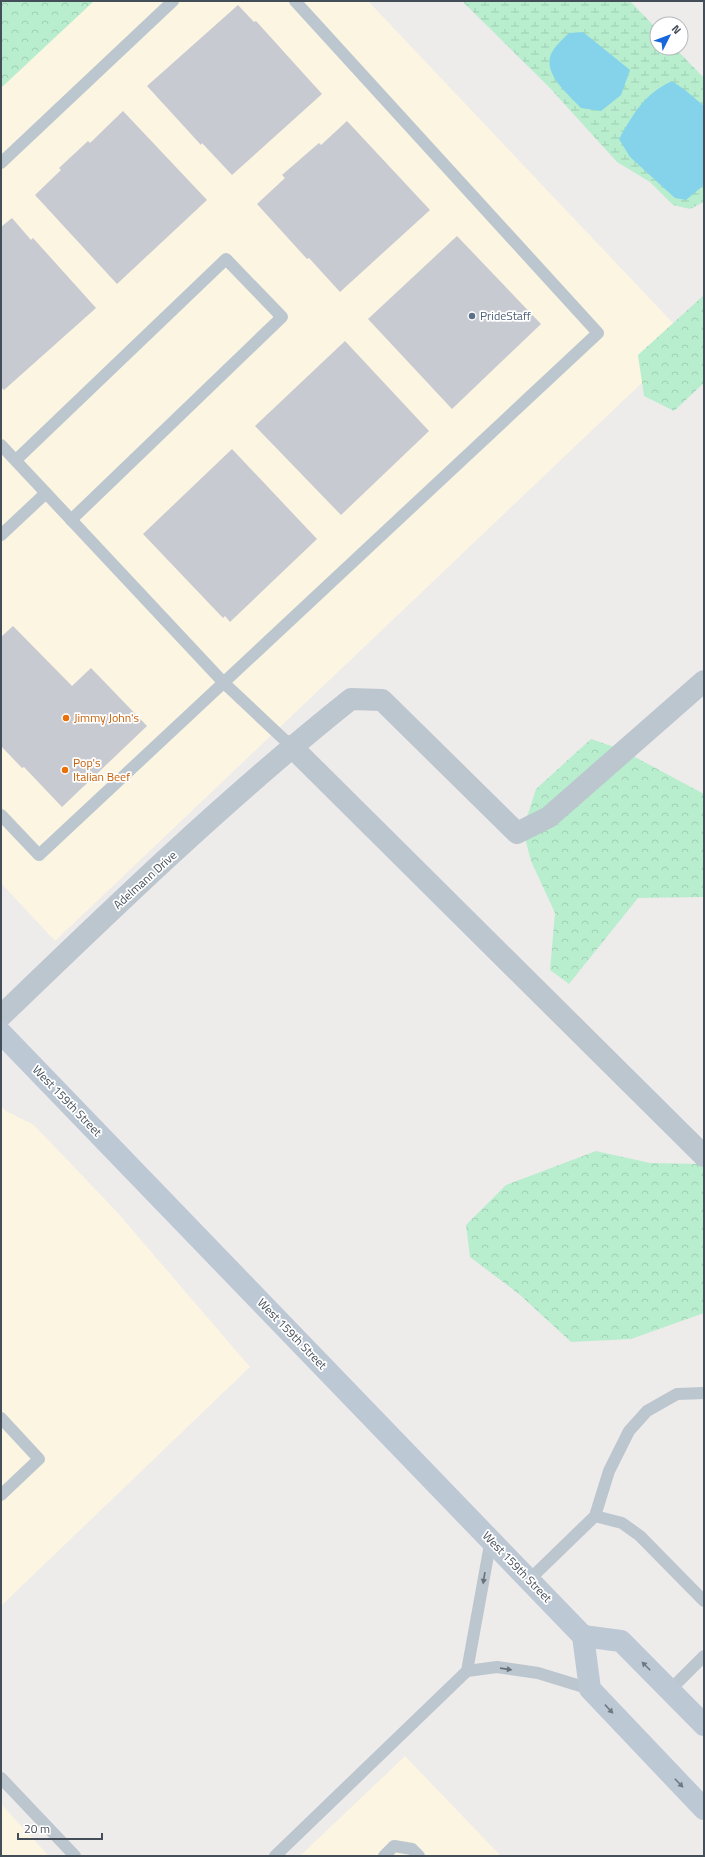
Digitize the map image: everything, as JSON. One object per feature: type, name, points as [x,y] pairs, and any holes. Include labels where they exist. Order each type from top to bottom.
[{"type":"main road","name":"West 159th Street","points":[[1,1033],[584,1636]]},
{"type":"main road","points":[[704,1725],[621,1641],[584,1636],[590,1689],[704,1809]]},
{"type":"street","name":"Adelmann Drive","points":[[1,1016],[99,922],[291,746],[352,699],[382,700],[517,833],[549,817],[704,681]]},
{"type":"street","points":[[291,746],[704,1156]]},
{"type":"lane","points":[[1,163],[173,1]]},
{"type":"lane","points":[[1,815],[39,855],[598,333],[295,1]]},
{"type":"lane","points":[[16,460],[226,259],[282,317],[71,520]]},
{"type":"lane","points":[[1,445],[224,683],[291,746]]},
{"type":"lane","points":[[1,535],[46,493]]},
{"type":"lane","points":[[529,1580],[595,1516],[609,1471],[629,1431],[648,1411],[677,1394],[704,1393]]},
{"type":"lane","points":[[1,1418],[39,1459],[1,1495]]},
{"type":"lane","points":[[595,1516],[622,1523],[640,1536],[704,1601]]},
{"type":"lane","points":[[275,1856],[467,1671],[491,1540]]},
{"type":"lane","points":[[670,1690],[704,1656]]},
{"type":"lane","points":[[467,1671],[497,1667],[538,1673],[590,1689]]},
{"type":"lane","points":[[1,1779],[75,1856]]},
{"type":"lane","points":[[384,1856],[394,1846],[412,1849],[419,1856]]},
{"type":"shaded area","points":[[75,1],[368,1],[688,339],[55,941],[1,883],[1,71]]},
{"type":"shaded area","points":[[1,1106],[6,1111],[34,1125],[117,1212],[250,1367],[1,1606]]},
{"type":"shaded area","points":[[405,1756],[501,1856],[300,1856]]},
{"type":"shaded area","points":[[1,1804],[49,1856],[1,1856]]},
{"type":"green space","points":[[1,1],[94,1],[1,88]]},
{"type":"green space","points":[[462,1],[630,1],[649,21],[649,56],[683,56],[704,78],[704,202],[690,209],[673,205],[650,182],[617,162],[549,87]]},
{"type":"green space","points":[[704,295],[704,383],[674,411],[644,396],[638,355]]},
{"type":"green space","points":[[591,739],[620,749],[704,794],[704,897],[638,898],[569,984],[550,970],[555,913],[531,861],[523,830],[536,789]]},
{"type":"green space","points":[[596,1151],[650,1163],[704,1164],[704,1313],[631,1339],[571,1342],[519,1294],[470,1257],[466,1225],[506,1185]]},
{"type":"water","points":[[583,32],[630,70],[621,95],[601,111],[581,108],[557,81],[552,73],[550,65],[550,57],[554,49],[569,33]]},
{"type":"water","points":[[672,81],[704,106],[704,185],[686,200],[675,198],[630,157],[619,139],[635,113],[647,98],[662,86]]},
{"type":"building","points":[[238,5],[254,22],[256,21],[322,94],[232,175],[202,143],[201,145],[147,86]]},
{"type":"building","points":[[123,111],[207,200],[117,284],[35,195],[61,170],[59,168],[88,141],[90,143]]},
{"type":"building","points":[[347,121],[430,210],[340,292],[309,258],[307,259],[257,204],[285,178],[282,175],[319,143],[321,145]]},
{"type":"building","points":[[12,218],[31,240],[33,238],[96,308],[4,390],[1,387],[1,227]]},
{"type":"building","points":[[457,236],[541,324],[452,409],[368,319]]},
{"type":"building","points":[[345,341],[429,431],[341,515],[255,426]]},
{"type":"building","points":[[232,449],[317,539],[230,622],[225,616],[223,618],[143,534]]},
{"type":"building","points":[[13,626],[72,686],[91,668],[147,726],[62,807],[24,767],[22,768],[1,746],[1,637]]},
{"type":"place","name":"PrideStaff","points":[[472,316]]},
{"type":"place","name":"Jimmy John's","points":[[66,718]]},
{"type":"place","name":"Pop's Italian Beef","points":[[65,770]]}]
